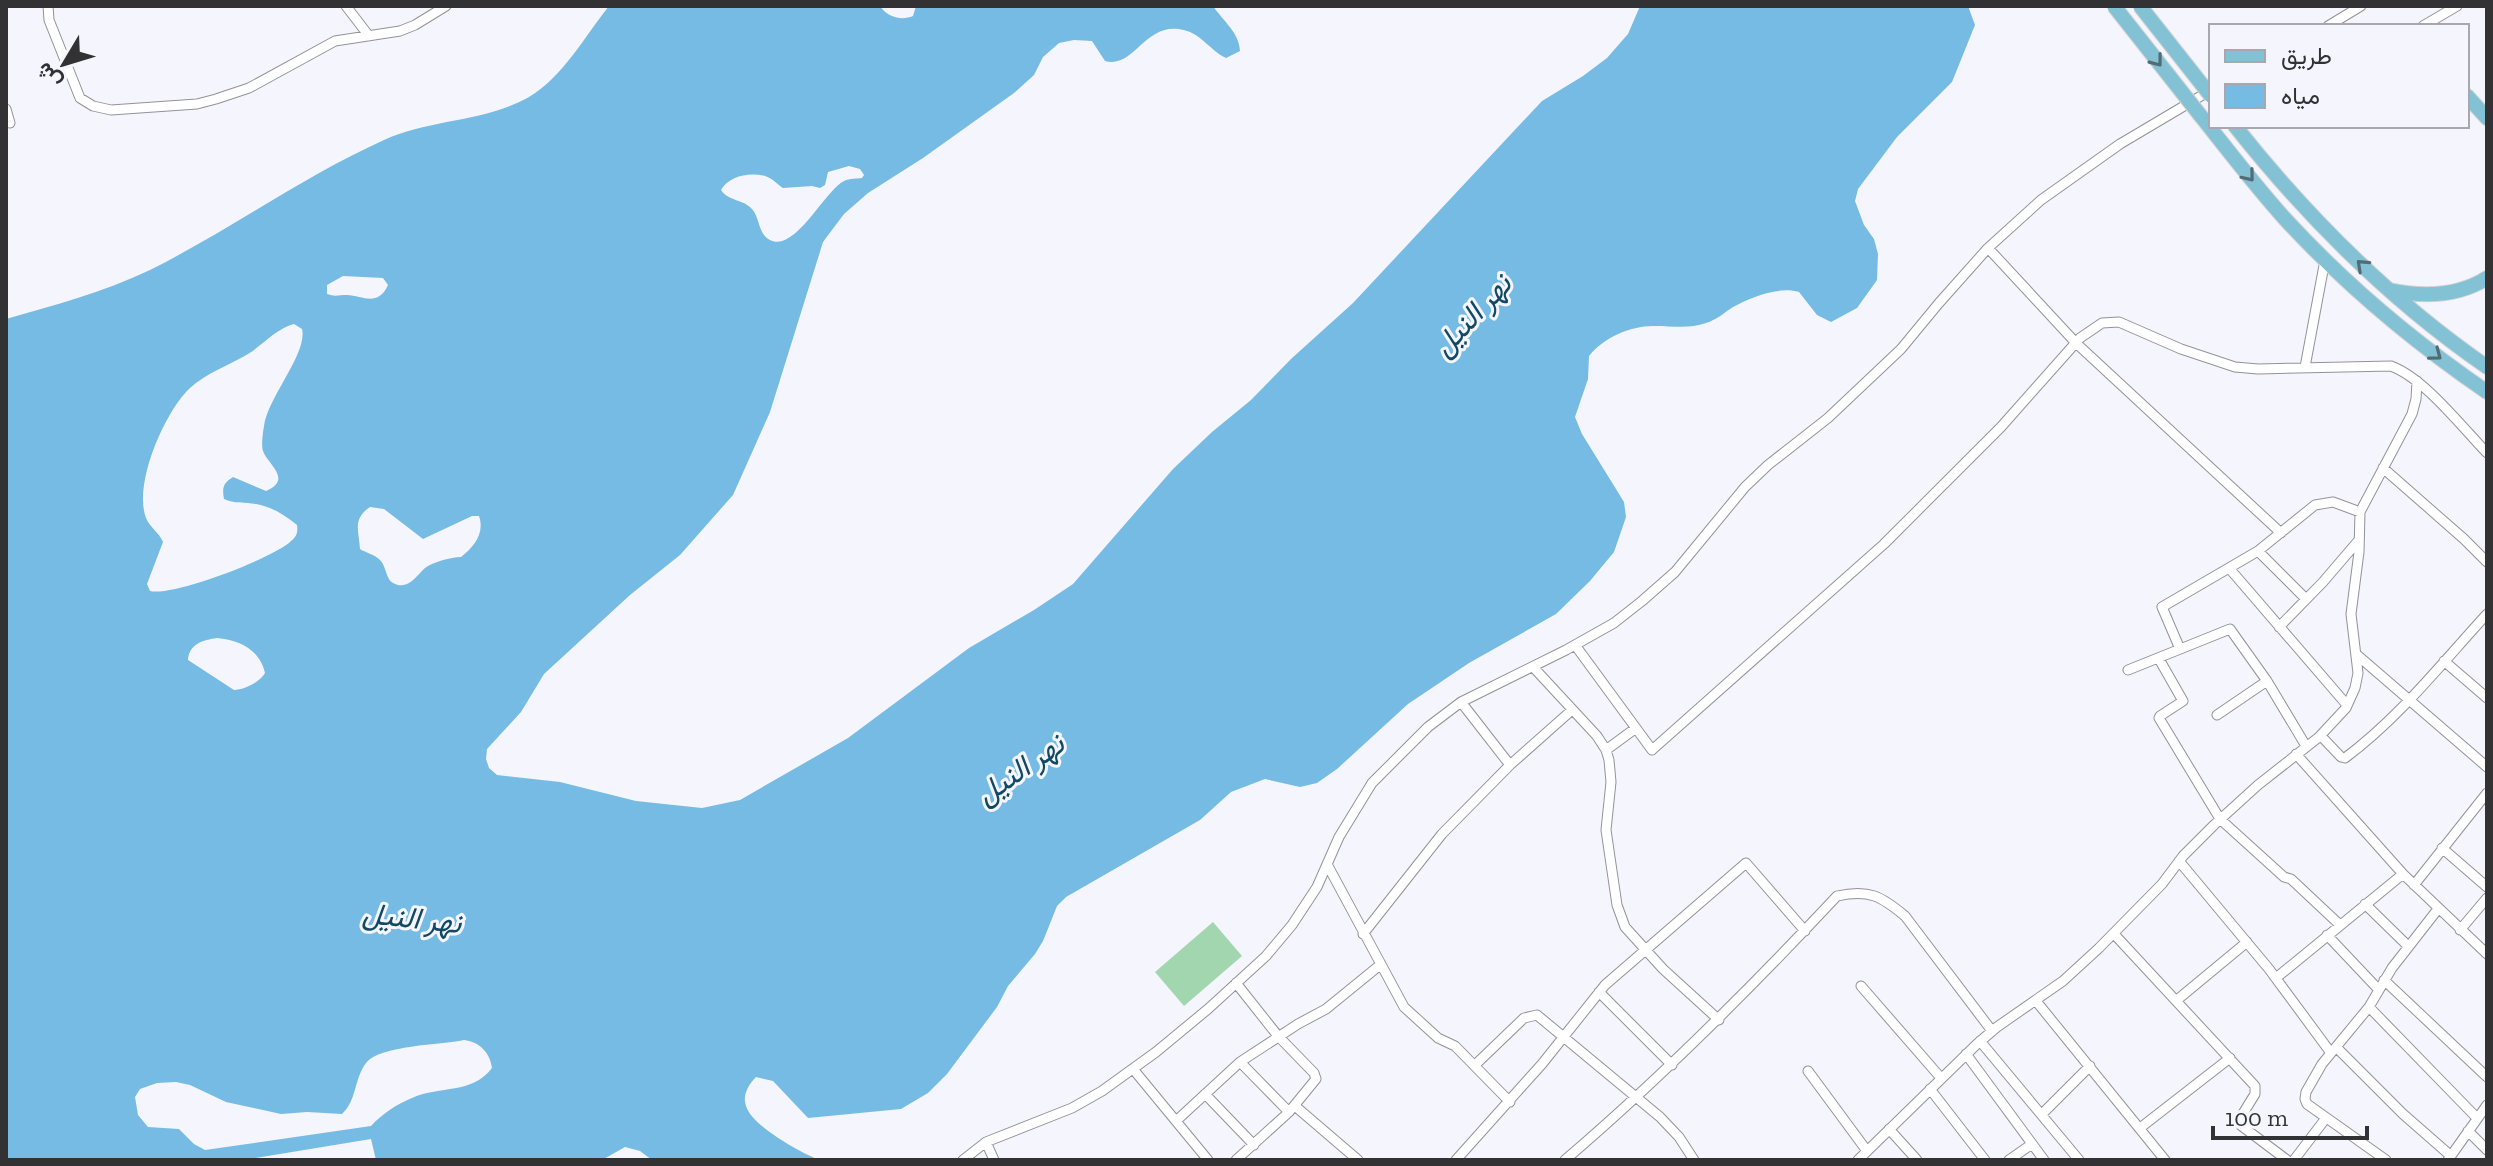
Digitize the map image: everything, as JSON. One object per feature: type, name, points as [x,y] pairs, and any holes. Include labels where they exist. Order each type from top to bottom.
[{"type":"main road","points":[[2114,6],[2209,126]]},
{"type":"main road","points":[[2140,6],[2209,93]]},
{"type":"main road","points":[[2469,98],[2487,118]]},
{"type":"main road","points":[[2210,128],[2261,192],[2325,260],[2401,328],[2487,392]]},
{"type":"main road","points":[[2237,128],[2329,235],[2401,302],[2487,367]]},
{"type":"main road","points":[[2389,290],[2436,295],[2456,292],[2487,278]]},
{"type":"street","points":[[48,6],[49,20],[80,98],[93,106],[111,110],[197,104],[216,99],[249,88],[335,41],[400,31],[446,6]]},
{"type":"street","points":[[346,6],[369,36]]},
{"type":"street","points":[[2331,24],[2361,6]]},
{"type":"street","points":[[2426,24],[2457,6]]},
{"type":"street","points":[[963,1160],[986,1142],[1072,1108],[1102,1091],[1208,1009],[1266,956],[1292,925],[1317,887],[1345,824],[1372,783],[1428,727],[1461,702],[1534,668],[1614,623],[1667,580],[1745,487],[1866,385],[1988,248],[2041,200],[2109,152],[2209,91]]},
{"type":"street","points":[[6,109],[10,123]]},
{"type":"street","points":[[1988,248],[2076,343],[2281,533]]},
{"type":"street","points":[[2305,367],[2325,260]]},
{"type":"street","points":[[1575,645],[1652,750],[1884,544],[2001,427],[2076,343],[2090,330],[2111,321],[2235,367],[2391,366],[2417,381],[2487,453]]},
{"type":"street","points":[[1858,1160],[1980,1041],[2063,981],[2114,934],[2220,819],[2337,720],[2347,705],[2357,679],[2351,614],[2360,512],[2412,414],[2417,381]]},
{"type":"street","points":[[2383,468],[2487,562]]},
{"type":"street","points":[[2180,649],[2162,608],[2258,551],[2315,505],[2333,502],[2360,512]]},
{"type":"street","points":[[2279,627],[2359,540]]},
{"type":"street","points":[[2258,551],[2306,599]]},
{"type":"street","points":[[2229,568],[2347,705]]},
{"type":"street","points":[[2321,736],[2345,758],[2409,700],[2487,614]]},
{"type":"street","points":[[2128,670],[2230,629],[2267,681],[2306,746]]},
{"type":"street","points":[[2356,654],[2487,767]]},
{"type":"street","points":[[2159,659],[2183,701],[2159,718],[2220,819],[2340,925]]},
{"type":"street","points":[[2444,661],[2487,698]]},
{"type":"street","points":[[1534,668],[1597,736],[1606,750],[1611,782],[1606,830],[1617,905],[1625,927],[1645,951],[1719,1020]]},
{"type":"street","points":[[2217,715],[2267,681]]},
{"type":"street","points":[[1461,702],[1510,765]]},
{"type":"street","points":[[1363,934],[1442,834],[1510,765],[1572,710]]},
{"type":"street","points":[[1606,750],[1636,728]]},
{"type":"street","points":[[2296,754],[2403,874],[2487,954]]},
{"type":"street","points":[[2414,885],[2487,793]]},
{"type":"street","points":[[2442,848],[2487,887]]},
{"type":"street","points":[[2179,861],[2333,1050],[2449,1158],[2487,1105]]},
{"type":"street","points":[[1456,1160],[1510,1102],[1599,992],[1746,863],[1805,931]]},
{"type":"street","points":[[1328,866],[1404,1007],[1438,1038],[1455,1046],[1510,1102]]},
{"type":"street","points":[[2276,978],[2403,874]]},
{"type":"street","points":[[1565,1160],[1637,1098],[1719,1020],[1837,896],[1856,892],[1871,894],[1889,902],[1905,916],[1992,1031]]},
{"type":"street","points":[[2460,930],[2487,898]]},
{"type":"street","points":[[2365,904],[2408,946]]},
{"type":"street","points":[[2386,1160],[2307,1104],[2305,1099],[2311,1082],[2333,1050],[2369,1007],[2384,980],[2438,909]]},
{"type":"street","points":[[2114,934],[2256,1089],[2239,1124],[2287,1160]]},
{"type":"street","points":[[2327,935],[2379,990]]},
{"type":"street","points":[[2177,1000],[2247,942]]},
{"type":"street","points":[[1176,1121],[1240,1062],[1326,1009],[1380,965]]},
{"type":"street","points":[[2384,980],[2487,1077]]},
{"type":"street","points":[[1236,983],[1316,1077],[1292,1109],[1236,1160]]},
{"type":"street","points":[[1861,986],[1941,1078]]},
{"type":"street","points":[[1599,992],[1672,1065]]},
{"type":"street","points":[[2036,1001],[2165,1160]]},
{"type":"street","points":[[2369,1007],[2477,1118]]},
{"type":"street","points":[[1475,1065],[1524,1018],[1537,1015],[1673,1129],[1694,1160]]},
{"type":"street","points":[[1980,1041],[2079,1160]]},
{"type":"street","points":[[1966,1054],[2044,1160]]},
{"type":"street","points":[[2140,1128],[2230,1058]]},
{"type":"street","points":[[1240,1062],[1292,1109],[1358,1160]]},
{"type":"street","points":[[2042,1114],[2090,1066]]},
{"type":"street","points":[[1133,1069],[1208,1160]]},
{"type":"street","points":[[1808,1071],[1867,1151]]},
{"type":"street","points":[[1930,1089],[1985,1160]]},
{"type":"street","points":[[1205,1094],[1254,1145]]},
{"type":"street","points":[[2294,1160],[2326,1118]]},
{"type":"street","points":[[1889,1129],[1917,1160]]},
{"type":"street","points":[[2468,1131],[2487,1150]]},
{"type":"street","points":[[986,1142],[994,1160]]},
{"type":"street","points":[[2009,1160],[2032,1144]]},
{"type":"green space","points":[[1213,922],[1242,956],[1184,1006],[1155,972]]},
{"type":"water","name":"نهر النيل","points":[[609,6],[880,6],[890,15],[904,18],[913,16],[916,6],[1213,6],[1234,32],[1240,51],[1226,58],[1190,32],[1171,29],[1159,32],[1115,62],[1105,61],[1092,41],[1059,43],[1043,57],[1034,75],[1014,93],[868,193],[844,214],[823,242],[770,412],[733,495],[680,555],[630,595],[544,674],[521,712],[487,749],[489,768],[497,775],[560,782],[636,801],[702,808],[740,800],[848,738],[969,648],[1073,584],[1173,469],[1353,303],[1542,101],[1607,58],[1628,34],[1640,6],[1968,6],[1975,25],[1952,82],[1897,137],[1858,189],[1855,201],[1878,254],[1877,280],[1857,308],[1831,322],[1817,315],[1799,292],[1774,291],[1748,300],[1700,325],[1647,326],[1628,330],[1602,343],[1589,356],[1588,379],[1575,417],[1582,434],[1624,502],[1626,517],[1614,552],[1590,581],[1556,614],[1469,663],[1408,704],[1337,769],[1317,783],[1300,787],[1265,779],[1231,792],[1200,820],[1066,897],[1057,906],[1035,954],[1008,986],[997,1007],[947,1074],[928,1093],[901,1109],[808,1118],[773,1081],[756,1077],[745,1098],[750,1114],[778,1138],[819,1160],[652,1160],[640,1151],[625,1147],[602,1160],[376,1160],[371,1139],[244,1160],[6,1160],[6,319],[97,291],[150,270],[324,170],[384,140],[420,128],[494,111],[529,97],[563,67]],"holes":[[[849,166],[860,169],[864,175],[836,187],[799,229],[780,242],[766,237],[755,213],[748,206],[721,190],[734,178],[752,175],[768,177],[783,188],[820,188],[825,185],[828,172]],[[343,276],[383,278],[388,285],[375,298],[327,294],[327,285]],[[294,324],[302,329],[302,339],[264,426],[263,451],[276,472],[278,482],[266,491],[233,477],[225,484],[223,492],[224,499],[228,501],[262,505],[283,515],[297,525],[296,536],[265,557],[222,575],[179,588],[150,591],[147,584],[163,542],[146,518],[144,487],[162,430],[190,388],[248,354]],[[370,507],[384,509],[423,539],[472,516],[479,516],[481,528],[474,544],[461,557],[433,564],[411,582],[398,585],[387,576],[379,559],[360,549],[358,526],[364,512]],[[217,638],[241,644],[259,658],[265,673],[251,685],[234,690],[188,660],[191,650]],[[464,1040],[479,1046],[486,1053],[492,1068],[484,1077],[465,1086],[406,1100],[371,1126],[205,1150],[179,1129],[148,1127],[138,1115],[135,1097],[140,1089],[157,1083],[176,1082],[190,1085],[226,1102],[281,1114],[342,1114],[366,1063],[373,1057],[397,1049]]]}]
